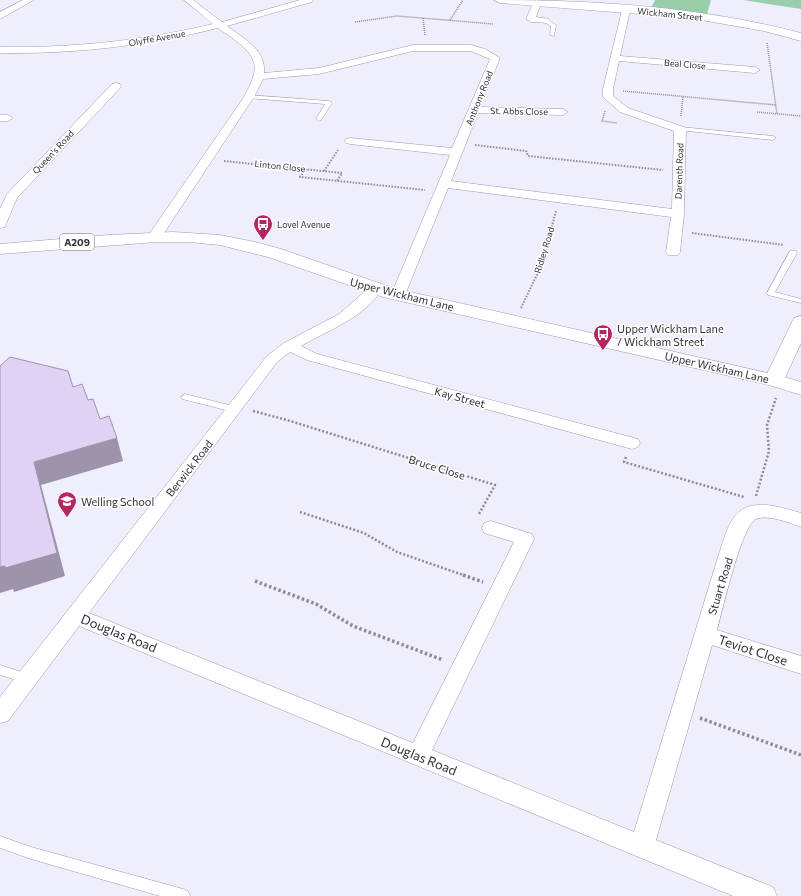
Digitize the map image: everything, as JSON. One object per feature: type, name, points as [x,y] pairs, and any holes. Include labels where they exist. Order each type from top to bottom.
[{"type":"main road","name":"Wickham Street","points":[[500,0],[682,14],[765,28],[801,37]]},
{"type":"main road","name":"Upper Wickham Lane","points":[[0,249],[155,236],[187,236],[237,243],[269,252],[375,290],[777,381],[801,389]]},
{"type":"main road","points":[[777,381],[801,322]]},
{"type":"street","points":[[0,16],[30,0]]},
{"type":"street","points":[[155,236],[249,97],[259,76],[260,65],[255,52],[188,0]]},
{"type":"street","name":"Olyffe Avenue","points":[[0,50],[56,50],[122,44],[181,34],[220,25],[309,0]]},
{"type":"street","points":[[537,3],[528,19],[546,21]]},
{"type":"street","points":[[608,89],[626,10]]},
{"type":"street","name":"Anthony Road","points":[[259,76],[318,71],[413,48],[471,48],[482,51],[495,58],[398,295]]},
{"type":"street","name":"Beal Close","points":[[615,58],[755,70]]},
{"type":"street","name":"Queen's Road","points":[[0,224],[11,197],[116,86]]},
{"type":"street","name":"Darenth Road","points":[[608,89],[608,97],[624,110],[680,129],[678,214],[673,252]]},
{"type":"street","name":"St. Abbs Close","points":[[475,110],[563,112]]},
{"type":"street","points":[[350,141],[459,148]]},
{"type":"street","points":[[443,188],[559,198],[678,214]]},
{"type":"street","name":"Berwick Road","points":[[0,714],[272,359],[289,346],[341,319],[353,311],[375,290]]},
{"type":"street","name":"Kay Street","points":[[289,346],[312,357],[632,443]]},
{"type":"street","points":[[756,506],[772,513],[801,520]]},
{"type":"street","name":"Stuart Road","points":[[642,847],[705,634],[740,523],[756,506]]},
{"type":"street","points":[[418,755],[525,538],[491,528]]},
{"type":"street","name":"Douglas Road","points":[[75,616],[764,896]]},
{"type":"street","name":"Teviot Close","points":[[705,634],[801,666]]},
{"type":"lane","points":[[546,21],[554,25],[552,35]]},
{"type":"lane","points":[[249,97],[329,103],[319,119]]},
{"type":"lane","points":[[680,129],[773,138]]},
{"type":"lane","points":[[793,252],[771,293],[801,301]]},
{"type":"lane","points":[[185,398],[235,408]]},
{"type":"lane","points":[[0,670],[27,678]]},
{"type":"lane","points":[[0,842],[31,853],[183,896]]},
{"type":"path","points":[[450,20],[463,0]]},
{"type":"path","points":[[355,22],[397,16],[493,24]]},
{"type":"path","points":[[423,18],[425,38]]},
{"type":"path","points":[[608,89],[776,104]]},
{"type":"path","points":[[680,129],[683,96]]},
{"type":"path","points":[[757,112],[801,116]]},
{"type":"path","points":[[459,148],[526,151],[528,156],[679,171]]},
{"type":"path","name":"Linton Close","points":[[208,159],[342,173],[337,181]]},
{"type":"path","name":"Linton Close","points":[[306,169],[300,177],[443,188]]},
{"type":"path","name":"Ridley Road","points":[[515,321],[542,264],[559,198]]},
{"type":"path","points":[[675,231],[785,245]]},
{"type":"path","points":[[632,443],[624,462],[756,506],[769,451],[767,425],[777,381]]},
{"type":"path","name":"Bruce Close","points":[[235,408],[287,420],[495,484],[475,522],[491,528]]},
{"type":"path","points":[[300,512],[364,533],[397,552],[500,587]]},
{"type":"path","points":[[255,581],[316,604],[353,626],[462,667]]},
{"type":"path","points":[[682,712],[801,755]]},
{"type":"green space","points":[[655,0],[711,0],[707,14],[651,8]]},
{"type":"green space","points":[[743,0],[801,0],[801,9]]},
{"type":"building","points":[[10,357],[68,371],[73,387],[82,384],[88,400],[93,399],[100,419],[109,416],[117,438],[34,462],[57,553],[5,568],[5,566],[0,567],[0,366]]},
{"type":"place","name":"Lovel Avenue","points":[[263,241]]},
{"type":"place","name":"Upper Wickham Lane / Wickham Street","points":[[603,351]]},
{"type":"place","name":"Welling School","points":[[67,518]]}]
